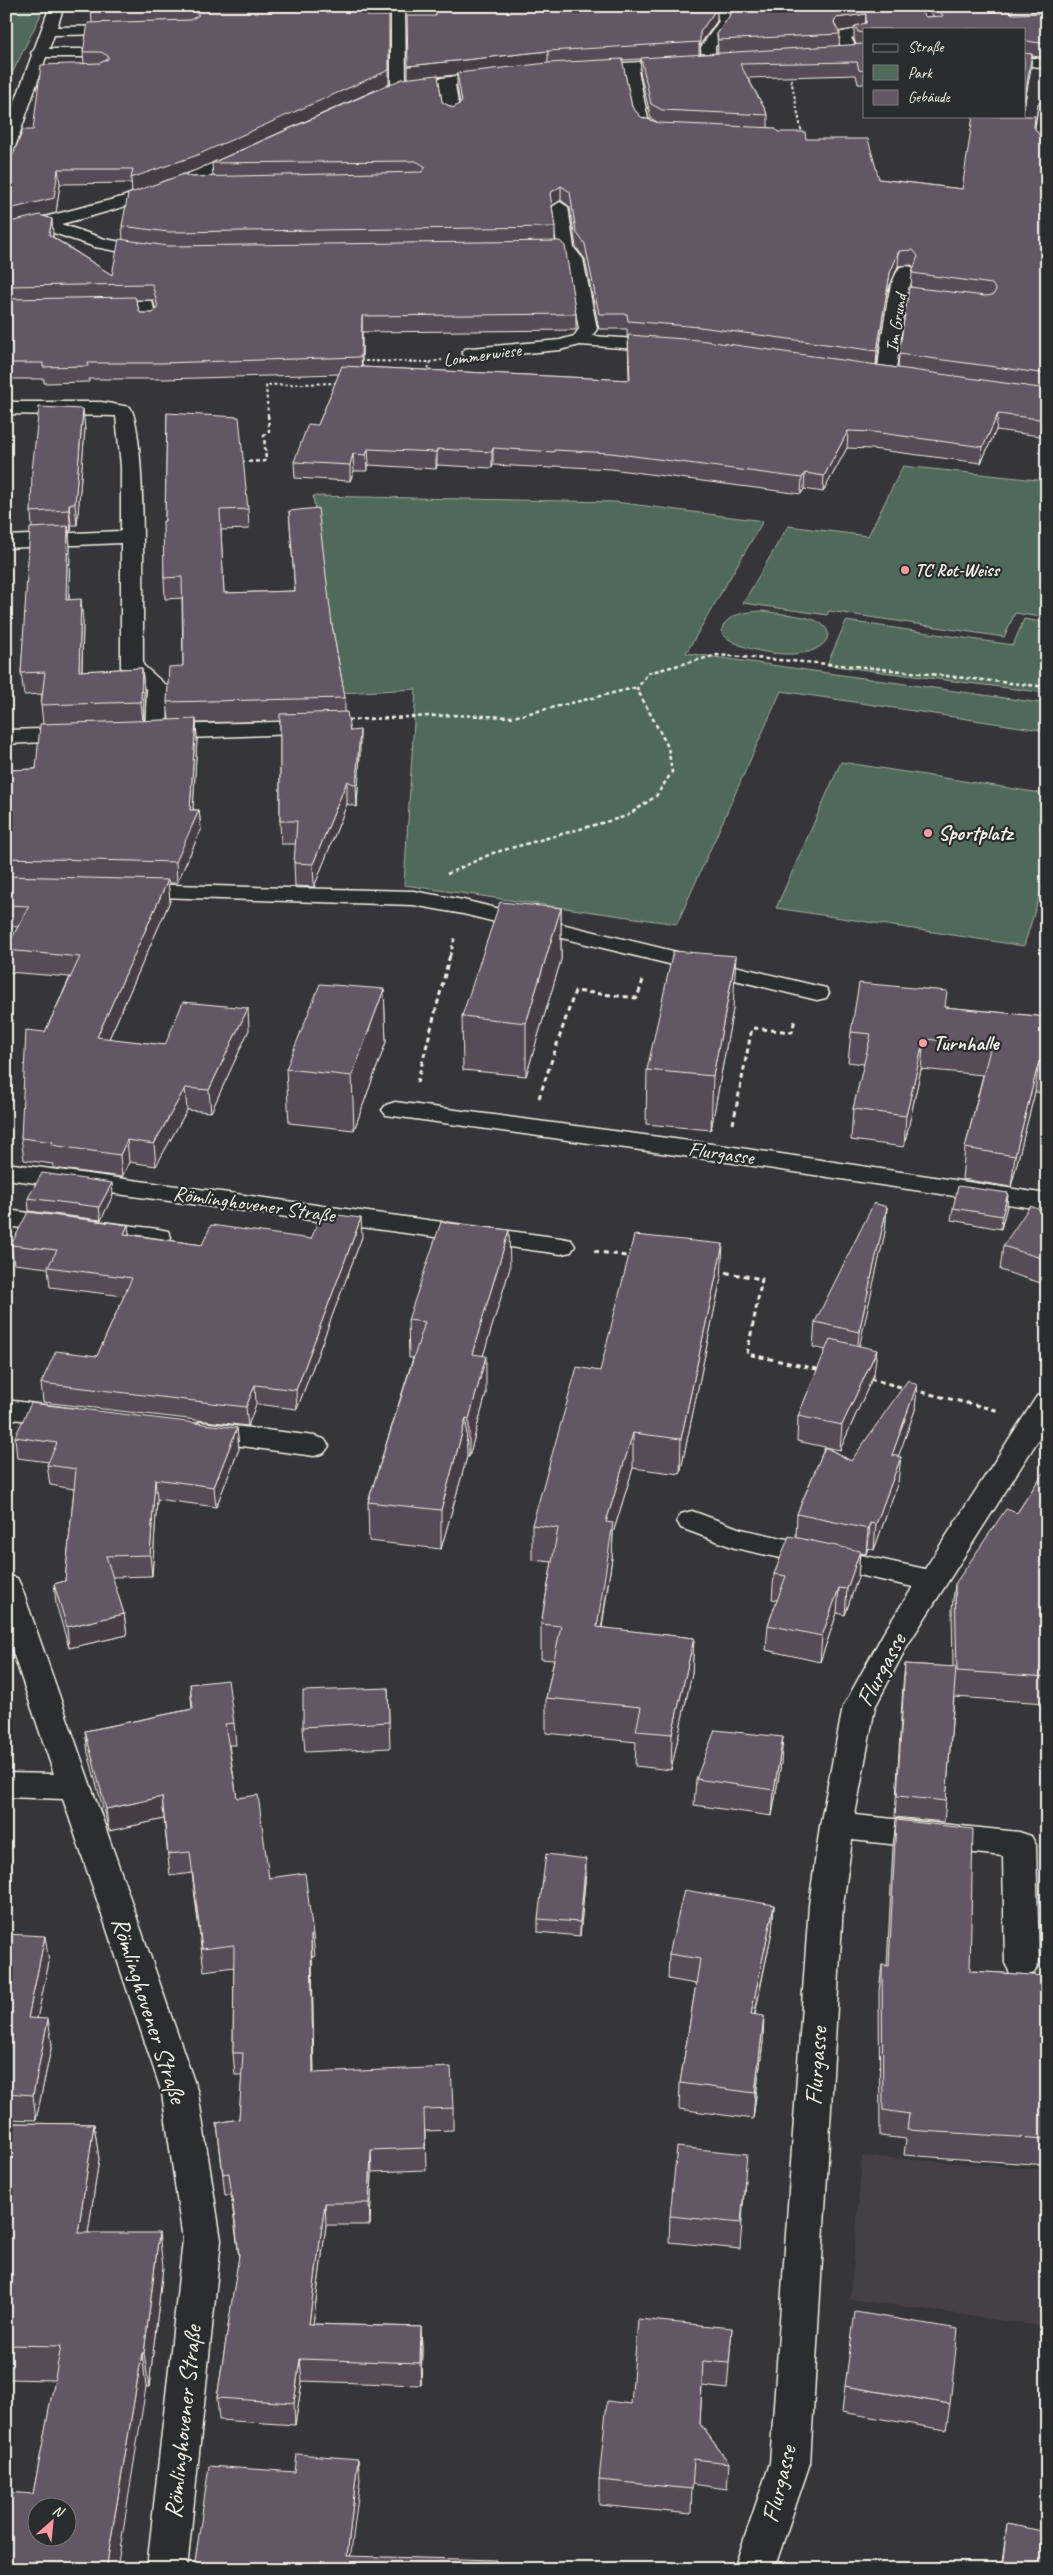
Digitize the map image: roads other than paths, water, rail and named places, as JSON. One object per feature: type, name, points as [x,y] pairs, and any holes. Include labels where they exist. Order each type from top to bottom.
[{"type":"street","points":[[6,150],[33,73],[38,53],[57,6]]},
{"type":"street","points":[[398,6],[399,87]]},
{"type":"street","points":[[710,62],[708,47],[726,21],[716,6]]},
{"type":"street","points":[[47,31],[133,29]]},
{"type":"street","points":[[852,53],[842,36],[860,32]]},
{"type":"street","points":[[38,53],[99,53]]},
{"type":"street","points":[[574,70],[728,61]]},
{"type":"street","points":[[1026,61],[1047,64]]},
{"type":"street","points":[[630,67],[641,120],[646,126],[659,131],[687,132]]},
{"type":"street","points":[[33,73],[52,72]]},
{"type":"street","points":[[384,93],[399,87],[511,74]]},
{"type":"street","points":[[446,81],[452,116]]},
{"type":"street","points":[[1047,104],[1042,140],[1047,148]]},
{"type":"street","points":[[6,232],[126,203],[176,185],[256,151]]},
{"type":"street","points":[[176,185],[223,185]]},
{"type":"street","points":[[560,207],[566,249],[575,259],[588,329],[580,340]]},
{"type":"street","points":[[44,224],[125,249],[169,254]]},
{"type":"street","points":[[510,250],[566,249]]},
{"type":"street","name":"Im Grund","points":[[886,375],[898,294],[906,271]]},
{"type":"street","points":[[898,294],[917,296]]},
{"type":"street","points":[[82,306],[146,305],[148,322]]},
{"type":"street","name":"Lommerwiese","points":[[471,354],[560,345],[580,340],[679,347]]},
{"type":"street","points":[[867,372],[905,377]]},
{"type":"street","points":[[6,408],[101,408],[123,411],[127,419],[131,466],[132,667],[158,688],[146,733],[333,727]]},
{"type":"street","points":[[6,542],[132,537]]},
{"type":"street","points":[[6,737],[96,734]]},
{"type":"street","points":[[106,890],[414,898],[463,907],[808,992]]},
{"type":"street","name":"Flurgasse","points":[[402,1111],[727,1154],[1047,1202]]},
{"type":"street","name":"Römlinghovener Straße","points":[[6,1171],[561,1246]]},
{"type":"street","points":[[6,1218],[158,1237]]},
{"type":"street","points":[[6,1409],[93,1419]]},
{"type":"street","name":"Flurgasse","points":[[754,2569],[790,2464],[826,1905],[837,1826],[859,1707],[894,1642],[1041,1411]]},
{"type":"street","points":[[180,1430],[314,1446]]},
{"type":"street","points":[[692,1521],[735,1538],[934,1581]]},
{"type":"street","name":"Römlinghovener Straße","points":[[6,1586],[180,2093],[202,2240],[167,2569]]},
{"type":"street","points":[[6,1785],[75,1787]]},
{"type":"street","points":[[837,1826],[1019,1845],[1022,1963]]},
{"type":"place","name":"TC Rot-Weiss","points":[[905,570]]},
{"type":"place","name":"Sportplatz","points":[[928,833]]},
{"type":"place","name":"Turnhalle","points":[[923,1043]]}]
